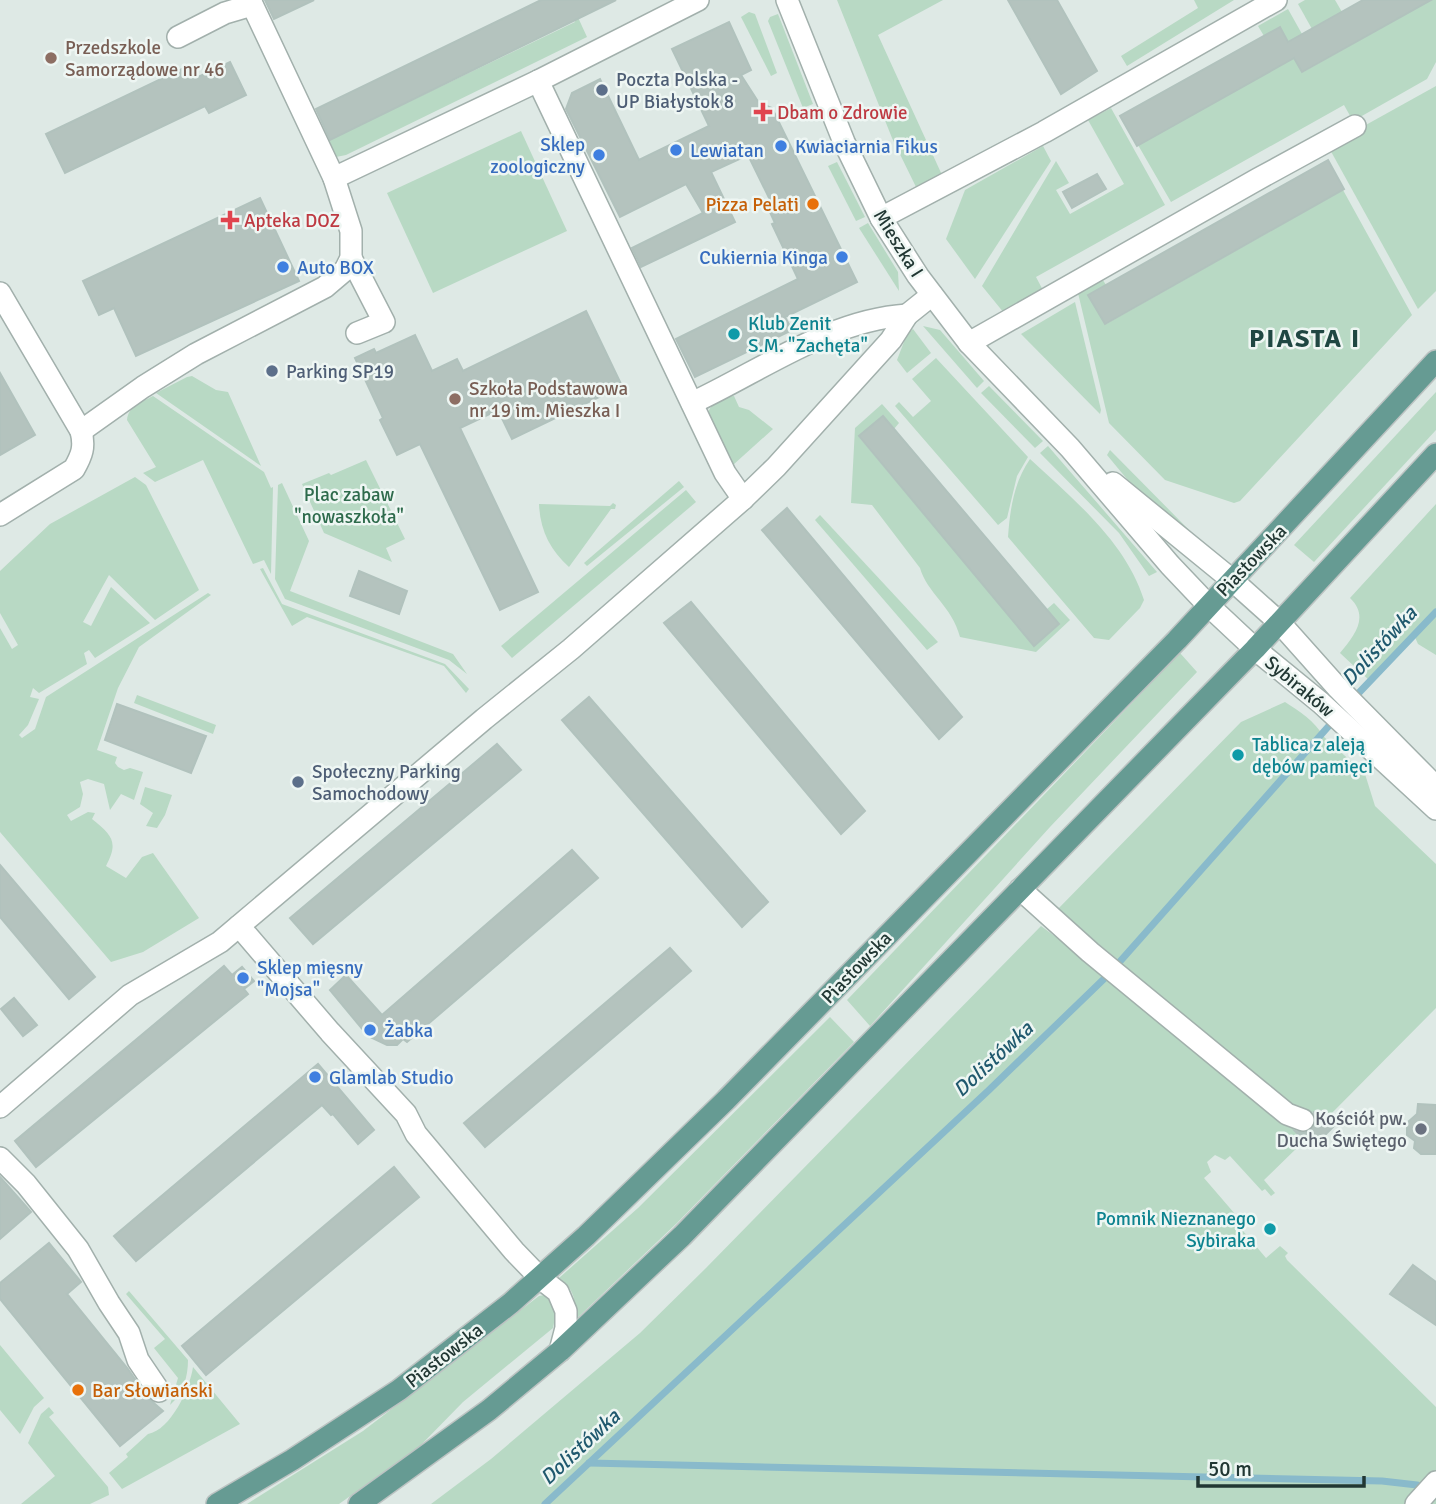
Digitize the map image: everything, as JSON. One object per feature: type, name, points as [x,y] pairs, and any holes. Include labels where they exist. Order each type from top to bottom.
[{"type":"main road","name":"Piastowska","points":[[217,1504],[292,1460],[399,1390],[540,1278],[628,1197],[1177,640],[1436,361]]},
{"type":"main road","points":[[359,1504],[489,1410],[560,1351],[682,1236],[1255,649],[1436,454]]},
{"type":"street","points":[[334,178],[538,81],[698,0]]},
{"type":"street","name":"Mieszka I","points":[[787,0],[832,113],[881,218],[932,295],[969,343],[1070,448],[1170,565],[1208,605]]},
{"type":"street","points":[[881,218],[1044,131],[1276,0]]},
{"type":"street","points":[[81,431],[143,387],[197,354],[325,287],[345,270],[351,258],[352,231],[334,178],[251,2],[178,37]]},
{"type":"street","points":[[538,81],[725,473],[743,499]]},
{"type":"street","points":[[969,343],[1355,126]]},
{"type":"street","points":[[351,258],[384,322],[357,333]]},
{"type":"street","points":[[0,293],[81,431],[84,445],[81,458],[74,469],[0,515]]},
{"type":"street","points":[[0,1107],[130,995],[220,942],[571,649],[776,467],[891,340],[907,315],[932,295]]},
{"type":"street","points":[[692,402],[813,341],[868,321],[907,315]]},
{"type":"street","name":"Mieszka I","points":[[1070,448],[1232,580]]},
{"type":"street","name":"Sybiraków","points":[[1232,580],[1279,622],[1337,687],[1436,787]]},
{"type":"street","name":"Sybiraków","points":[[1208,605],[1255,649],[1321,703],[1436,809]]},
{"type":"street","points":[[1020,888],[1094,955],[1287,1114],[1303,1120]]},
{"type":"street","points":[[239,926],[330,1032],[406,1114],[416,1133],[514,1251],[558,1292],[566,1311],[566,1328],[560,1351]]},
{"type":"street","points":[[0,1158],[26,1184],[78,1249],[129,1333],[138,1360],[159,1391]]},
{"type":"street","points":[[1416,1504],[1436,1482]]},
{"type":"green space","points":[[565,0],[570,0],[587,37],[346,155],[336,157],[329,140],[575,22]]},
{"type":"green space","points":[[837,0],[943,0],[878,35],[942,175],[917,189],[892,138]]},
{"type":"green space","points":[[1194,0],[1234,0],[1127,66],[1121,56],[1198,8]]},
{"type":"green space","points":[[1305,0],[1335,0],[1342,12],[1312,29],[1298,4]]},
{"type":"green space","points":[[1431,0],[1436,0],[1436,62],[1427,79],[1353,121],[1344,105],[1171,202],[1138,145],[1294,58],[1303,72]]},
{"type":"green space","points":[[1288,9],[1302,34],[1288,42],[1280,27],[1264,36],[1258,26]]},
{"type":"green space","points":[[749,12],[755,14],[777,73],[771,76],[741,17]]},
{"type":"green space","points":[[778,14],[813,104],[803,108],[768,21],[770,17]]},
{"type":"green space","points":[[1436,86],[1436,291],[1418,309],[1328,146]]},
{"type":"green space","points":[[1111,108],[1165,205],[1036,277],[1045,294],[1004,313],[982,286],[1056,161],[1069,183],[1056,190],[1070,214],[1124,184],[1088,120]]},
{"type":"green space","points":[[521,131],[567,231],[433,293],[387,193]]},
{"type":"green space","points":[[1043,146],[1051,161],[975,279],[946,239],[965,190]]},
{"type":"green space","points":[[837,162],[865,217],[856,221],[828,166]]},
{"type":"green space","points":[[1343,190],[1412,315],[1240,501],[1234,503],[1165,480],[1109,423],[1078,293],[1081,288],[1101,277],[1106,285],[1106,324]]},
{"type":"green space","points":[[868,223],[898,272],[899,291],[859,228]]},
{"type":"green space","points":[[1075,302],[1101,410],[1100,414],[1021,334]]},
{"type":"green space","points":[[923,326],[940,330],[984,381],[977,388]]},
{"type":"green space","points":[[913,329],[931,353],[907,373],[897,360],[907,334]]},
{"type":"green space","points":[[936,358],[1028,457],[1017,476],[1007,518],[998,525],[895,406],[899,402],[913,417],[931,401],[912,379]]},
{"type":"green space","points":[[192,376],[216,390],[228,392],[261,466],[156,393]]},
{"type":"green space","points":[[989,386],[1043,441],[1035,448],[981,393]]},
{"type":"green space","points":[[1436,392],[1436,430],[1314,562],[1294,545]]},
{"type":"green space","points":[[153,396],[264,472],[271,488],[273,487],[271,574],[264,560],[253,564],[203,460],[155,482],[143,473],[156,467],[127,420],[133,408]]},
{"type":"green space","points":[[734,396],[739,407],[749,410],[773,429],[733,465],[708,414],[718,401]]},
{"type":"green space","points":[[882,404],[899,423],[894,429],[883,416],[859,437],[1034,645],[1059,624],[1047,609],[1054,603],[1070,620],[1036,652],[960,637],[951,617],[928,585],[920,568],[872,505],[851,503],[855,428]]},
{"type":"green space","points":[[1048,446],[1157,572],[1149,576],[1119,533],[1040,453]]},
{"type":"green space","points":[[1110,450],[1191,532],[1141,496],[1107,455]]},
{"type":"green space","points":[[1030,459],[1096,523],[1125,559],[1136,579],[1144,600],[1140,608],[1109,640],[1094,638],[1008,537],[1014,496]]},
{"type":"green space","name":"Plac zabaw \"nowaszkoła\"","points":[[366,460],[405,539],[386,548],[392,562],[324,533],[302,484]]},
{"type":"green space","points":[[135,477],[146,485],[199,590],[155,620],[109,575],[83,622],[91,626],[111,587],[150,623],[95,658],[89,650],[84,653],[87,664],[39,693],[33,688],[30,697],[39,699],[28,725],[19,735],[22,738],[35,729],[46,697],[208,593],[211,595],[139,647],[118,688],[97,750],[117,757],[115,763],[124,770],[130,768],[143,772],[134,800],[121,794],[110,810],[104,784],[88,779],[80,782],[83,794],[80,807],[67,815],[71,821],[88,812],[95,813],[92,819],[109,835],[113,845],[106,866],[126,878],[142,857],[153,853],[199,918],[143,952],[111,962],[0,832],[0,628],[12,649],[18,645],[0,613],[0,571],[50,524]]},
{"type":"green space","points":[[679,481],[684,487],[587,566],[584,563]]},
{"type":"green space","points":[[282,483],[309,541],[290,591],[453,654],[467,674],[449,660],[285,599],[275,579],[278,485]]},
{"type":"green space","points":[[686,490],[696,502],[512,658],[501,646]]},
{"type":"green space","points":[[613,503],[616,505],[615,509],[611,509],[569,567],[556,554],[547,539],[539,504],[610,506]]},
{"type":"green space","points":[[1436,504],[1436,655],[1418,644],[1414,635],[1370,681],[1340,653],[1358,626],[1359,612],[1350,598]]},
{"type":"green space","points":[[820,515],[938,642],[927,650],[815,520]]},
{"type":"green space","points":[[263,568],[282,604],[445,664],[469,689],[466,693],[444,666],[307,617],[292,626],[260,569]]},
{"type":"green space","points":[[1180,653],[1197,672],[1050,827],[870,1026],[847,1000]]},
{"type":"green space","points":[[137,695],[216,725],[213,734],[134,703]]},
{"type":"green space","points":[[1285,702],[1311,721],[1323,736],[1365,774],[1375,806],[1436,864],[1436,1008],[1327,1118],[1321,1111],[1311,1113],[1294,1130],[1303,1142],[1264,1180],[1275,1193],[1271,1196],[1265,1189],[1262,1191],[1230,1156],[1225,1160],[1215,1155],[1207,1162],[1211,1172],[1204,1178],[1235,1214],[1232,1218],[1266,1258],[1280,1246],[1288,1253],[1285,1256],[1287,1260],[1436,1407],[1436,1504],[431,1504],[491,1459],[640,1333],[1041,926],[1110,977],[1122,963],[1057,910],[1241,722]]},
{"type":"green space","points":[[145,787],[172,795],[157,828],[146,826],[153,813],[140,804]]},
{"type":"green space","points":[[830,1017],[854,1042],[677,1223],[572,1323],[574,1298],[569,1287],[559,1278],[638,1208]]},
{"type":"green space","points":[[129,1291],[188,1360],[184,1385],[170,1405],[178,1378],[154,1348],[165,1339],[126,1294]]},
{"type":"green space","points":[[545,1295],[555,1310],[553,1328],[463,1402],[419,1447],[339,1504],[247,1504],[363,1431],[539,1296]]},
{"type":"green space","points":[[0,1345],[44,1398],[34,1407],[20,1434],[0,1410]]},
{"type":"green space","points":[[193,1367],[240,1424],[122,1489],[109,1473],[128,1457],[126,1454],[148,1434],[156,1431],[172,1417],[184,1396]]},
{"type":"green space","points":[[49,1407],[54,1413],[49,1417],[108,1487],[109,1495],[90,1504],[21,1504],[55,1476],[28,1443],[41,1414]]},
{"type":"building","points":[[265,0],[314,0],[274,19]]},
{"type":"building","points":[[541,0],[616,0],[330,140],[316,109]]},
{"type":"building","points":[[1008,0],[1057,0],[1097,71],[1061,94]]},
{"type":"building","points":[[1363,0],[1431,0],[1302,72],[1294,58],[1137,146],[1120,116],[1280,27],[1288,42]]},
{"type":"building","points":[[729,22],[751,70],[741,75],[759,103],[772,108],[857,282],[785,317],[792,330],[695,377],[676,339],[798,279],[772,224],[775,223],[769,210],[774,208],[748,155],[711,172],[735,222],[641,267],[632,248],[703,213],[686,184],[620,217],[566,109],[572,93],[600,79],[639,160],[709,126],[672,49]]},
{"type":"building","points":[[230,62],[246,95],[209,113],[205,106],[65,173],[46,134],[190,65],[196,78]]},
{"type":"building","points":[[1328,160],[1344,189],[1105,324],[1088,295]]},
{"type":"building","points":[[1097,174],[1106,189],[1072,208],[1063,192]]},
{"type":"building","points":[[260,198],[299,281],[136,356],[114,308],[99,315],[83,281]]},
{"type":"building","points":[[586,311],[622,386],[512,439],[498,410],[460,428],[538,592],[500,610],[420,444],[397,455],[355,358],[374,349],[376,353],[415,335],[432,371],[457,359],[463,371]]},
{"type":"building","points":[[0,373],[35,435],[0,455]]},
{"type":"building","points":[[883,416],[1059,624],[1034,646],[859,436]]},
{"type":"building","points":[[787,508],[962,717],[939,739],[762,530]]},
{"type":"building","points":[[359,571],[407,591],[399,614],[350,596]]},
{"type":"building","points":[[691,602],[865,811],[841,834],[664,623]]},
{"type":"building","points":[[589,697],[768,902],[742,927],[562,720]]},
{"type":"building","points":[[117,704],[206,736],[191,773],[105,740]]},
{"type":"building","points":[[497,744],[521,770],[313,944],[290,918]]},
{"type":"building","points":[[572,850],[598,878],[407,1042],[403,1039],[397,1045],[387,1045],[368,1036],[330,990],[346,975],[382,1015]]},
{"type":"building","points":[[0,865],[95,977],[69,999],[0,917]]},
{"type":"building","points":[[670,948],[691,971],[485,1147],[464,1123]]},
{"type":"building","points":[[224,966],[232,975],[242,967],[254,981],[244,989],[248,994],[36,1167],[15,1141]]},
{"type":"building","points":[[14,998],[37,1025],[23,1036],[1,1009]]},
{"type":"building","points":[[318,1064],[374,1130],[358,1144],[322,1105],[136,1261],[114,1236]]},
{"type":"building","name":"Kościół pw. Ducha Świętego","points":[[1418,1104],[1436,1105],[1436,1154],[1421,1154],[1414,1148],[1415,1141],[1407,1135],[1407,1123],[1417,1114]]},
{"type":"building","points":[[1321,1111],[1335,1125],[1312,1148],[1295,1131],[1304,1133],[1311,1130],[1315,1124],[1314,1112]]},
{"type":"building","points":[[394,1167],[419,1197],[206,1375],[182,1346]]},
{"type":"building","points":[[0,1177],[31,1212],[0,1239]]},
{"type":"building","points":[[49,1243],[81,1282],[67,1294],[148,1398],[163,1411],[120,1446],[0,1299],[0,1283]]},
{"type":"building","points":[[1413,1265],[1436,1282],[1436,1325],[1390,1294]]},
{"type":"waterway","name":"Dolistówka","points":[[1352,700],[1436,612]]},
{"type":"waterway","name":"Dolistówka","points":[[545,1504],[989,1090],[1108,975],[1335,719]]},
{"type":"waterway","points":[[589,1463],[1382,1481],[1417,1485]]},
{"type":"place","name":"Przedszkole Samorządowe nr 46","points":[[51,58]]},
{"type":"place","name":"Poczta Polska - UP Białystok 8","points":[[602,90]]},
{"type":"place","name":"Dbam o Zdrowie","points":[[763,112]]},
{"type":"place","name":"Kwiaciarnia Fikus","points":[[781,146]]},
{"type":"place","name":"Lewiatan","points":[[676,150]]},
{"type":"place","name":"Sklep zoologiczny","points":[[599,155]]},
{"type":"place","name":"Pizza Pelati","points":[[813,204]]},
{"type":"place","name":"Apteka DOZ","points":[[230,220]]},
{"type":"place","name":"Cukiernia Kinga","points":[[842,257]]},
{"type":"place","name":"Auto BOX","points":[[283,267]]},
{"type":"place","name":"Klub Zenit S.M. \"Zachęta\"","points":[[734,334]]},
{"type":"place","name":"Parking SP19","points":[[272,371]]},
{"type":"place","name":"Szkoła Podstawowa nr 19 im. Mieszka I","points":[[455,399]]},
{"type":"place","name":"Tablica z aleją dębów pamięci","points":[[1238,755]]},
{"type":"place","name":"Społeczny Parking Samochodowy","points":[[298,782]]},
{"type":"place","name":"Sklep mięsny \"Mojsa\"","points":[[243,978]]},
{"type":"place","name":"Żabka","points":[[370,1030]]},
{"type":"place","name":"Glamlab Studio","points":[[315,1077]]},
{"type":"place","name":"Kościół pw. Ducha Świętego","points":[[1421,1129]]},
{"type":"place","name":"Pomnik Nieznanego Sybiraka","points":[[1270,1229]]},
{"type":"place","name":"Bar Słowiański","points":[[78,1390]]},
{"type":"district","name":"PIASTA I","points":[[1305,338]]}]
